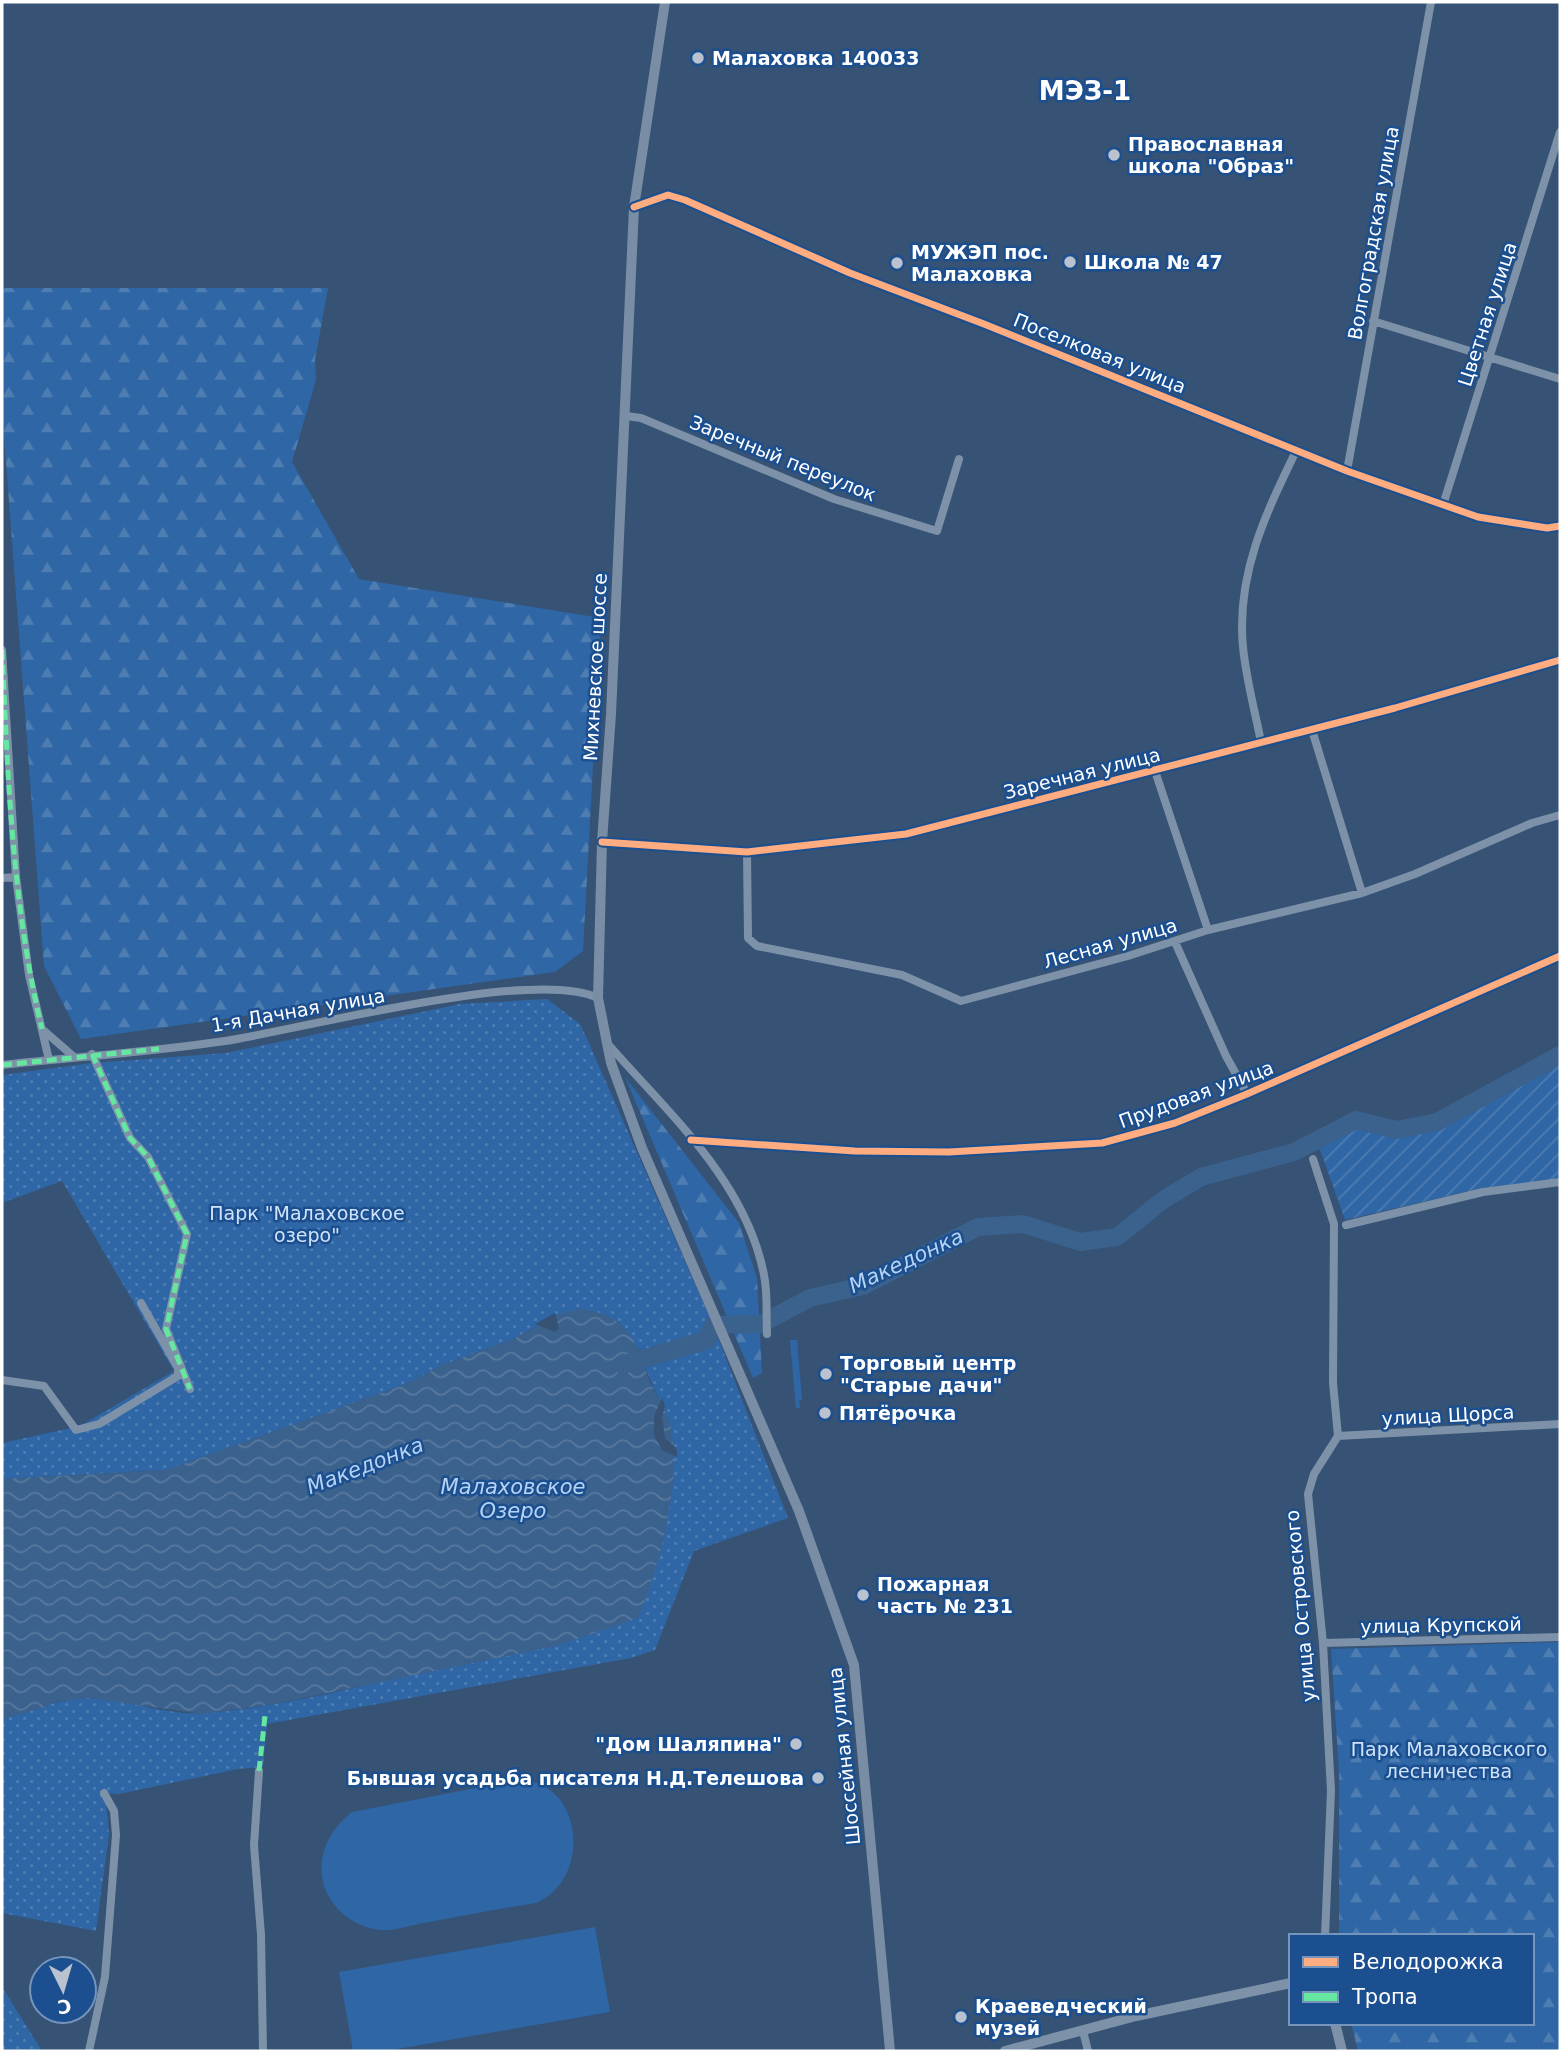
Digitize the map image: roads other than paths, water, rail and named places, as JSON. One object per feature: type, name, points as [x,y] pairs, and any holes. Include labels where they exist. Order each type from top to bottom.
[{"type":"main road","name":"Михневское шоссе","points":[[665,2],[634,207],[626,416],[602,842],[598,998],[604,1039],[642,1147],[716,1313]]},
{"type":"main road","name":"Шоссейная улица","points":[[716,1313],[799,1511],[857,1678],[890,2051]]},
{"type":"street","name":"Волгоградская улица","points":[[1347,471],[1431,2]]},
{"type":"street","name":"Цветная улица","points":[[1443,505],[1560,132]]},
{"type":"street","name":"Поселковая улица","points":[[634,207],[668,195],[685,200],[850,273],[1347,471],[1443,505],[1512,524],[1547,528],[1560,526]]},
{"type":"street","points":[[1373,321],[1560,379]]},
{"type":"street","name":"Заречный переулок","points":[[626,416],[641,418],[834,499],[937,531],[958,459]]},
{"type":"street","points":[[1261,742],[1243,648],[1243,615],[1259,529],[1297,449]]},
{"type":"street","points":[[2,650],[5,768],[16,877],[29,975],[49,1060]]},
{"type":"street","name":"Заречная улица","points":[[602,842],[747,852],[906,834],[1312,730],[1560,660]]},
{"type":"street","points":[[1312,730],[1362,892]]},
{"type":"street","points":[[1155,771],[1208,930]]},
{"type":"street","name":"Лесная улица","points":[[747,852],[748,938],[757,946],[901,975],[961,1001],[1175,942],[1208,930],[1362,892],[1426,869],[1532,823],[1560,815]]},
{"type":"street","points":[[2,878],[16,877]]},
{"type":"street","points":[[1175,942],[1226,1056],[1247,1094]]},
{"type":"street","name":"Прудовая улица","points":[[691,1140],[869,1151],[949,1152],[1076,1147],[1120,1139],[1175,1123],[1247,1094],[1560,956]]},
{"type":"street","name":"1-я Дачная улица","points":[[2,1065],[226,1041],[480,995],[546,990],[588,993],[598,998]]},
{"type":"street","points":[[42,1030],[74,1057]]},
{"type":"street","points":[[604,1039],[691,1140],[709,1157],[745,1217],[764,1275],[766,1334]]},
{"type":"street","points":[[92,1054],[130,1138],[148,1157],[187,1234],[166,1329],[190,1389]]},
{"type":"street","points":[[1313,1159],[1334,1224],[1333,1383],[1338,1436]]},
{"type":"street","points":[[1346,1225],[1483,1192],[1560,1182]]},
{"type":"street","points":[[2,1380],[44,1386],[76,1430],[99,1424],[178,1376],[178,1368],[141,1303]]},
{"type":"street","name":"улица Щорса","points":[[1338,1436],[1560,1424]]},
{"type":"street","name":"улица Островского","points":[[1325,1934],[1331,1791],[1323,1643],[1308,1494],[1314,1474],[1338,1436]]},
{"type":"street","name":"улица Крупской","points":[[1323,1643],[1560,1637]]},
{"type":"street","points":[[259,1771],[254,1845],[261,1935],[263,2051]]},
{"type":"street","points":[[89,2051],[105,1977],[116,1835],[114,1811],[104,1793]]},
{"type":"street","points":[[1005,2051],[1289,1983]]},
{"type":"street","points":[[1336,2025],[1342,2051]]},
{"type":"street","points":[[1083,2031],[1088,2051]]},
{"type":"water","name":"Малаховское Озеро","points":[[578,1309],[605,1315],[624,1327],[636,1346],[670,1425],[674,1469],[667,1523],[661,1550],[638,1618],[556,1646],[274,1704],[202,1714],[89,1698],[54,1702],[2,1719],[2,1479],[167,1470],[406,1384],[445,1364],[509,1341],[560,1314]]},
{"type":"waterway","name":"Македонка","points":[[622,1365],[707,1340],[713,1325],[761,1324],[810,1298],[863,1286],[978,1227],[1023,1224],[1080,1242],[1117,1237],[1163,1200],[1201,1177],[1294,1152],[1356,1120],[1397,1130],[1437,1122],[1560,1055]]},
{"type":"place","name":"Малаховка 140033","points":[[698,58]]},
{"type":"place","name":"Православная школа \"Образ\"","points":[[1114,155]]},
{"type":"place","name":"Школа № 47","points":[[1070,262]]},
{"type":"place","name":"МУЖЭП пос. Малаховка","points":[[897,263]]},
{"type":"place","name":"Торговый центр \"Старые дачи\"","points":[[826,1374]]},
{"type":"place","name":"Пятёрочка","points":[[825,1413]]},
{"type":"place","name":"Пожарная часть № 231","points":[[863,1595]]},
{"type":"place","name":"\"Дом Шаляпина\"","points":[[796,1744]]},
{"type":"place","name":"Бывшая усадьба писателя Н.Д.Телешова","points":[[818,1778]]},
{"type":"place","name":"Краеведческий музей","points":[[961,2017]]},
{"type":"district","name":"МЭЗ-1","points":[[1085,91]]},
{"type":"park label","name":"Парк \"Малаховское озеро\"","points":[[307,1224]]},
{"type":"park label","name":"Парк Малаховского лесничества","points":[[1449,1760]]}]
